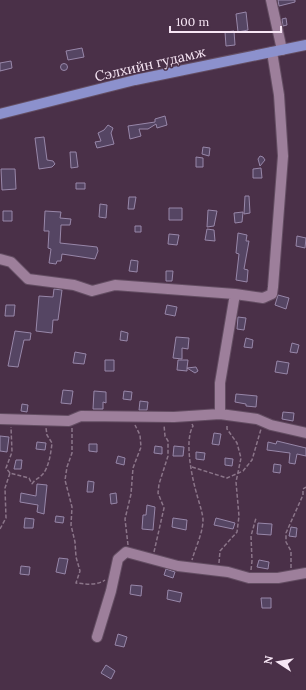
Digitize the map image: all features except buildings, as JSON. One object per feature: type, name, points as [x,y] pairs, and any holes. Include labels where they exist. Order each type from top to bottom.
[{"type":"main road","name":"Сэлхийн гудамж","points":[[0,114],[135,80],[306,45]]},
{"type":"street","points":[[0,259],[11,262],[28,279],[74,285],[92,291],[115,286],[235,294],[263,298],[272,294],[283,156],[277,51],[271,0]]},
{"type":"street","points":[[224,414],[220,383],[235,294]]},
{"type":"street","points":[[5,420],[69,421],[81,416],[164,417],[224,414],[306,433]]},
{"type":"street","points":[[98,637],[112,591],[118,558],[126,552],[139,554],[153,560],[192,568],[220,571],[249,578],[278,578],[306,573]]},
{"type":"path","points":[[220,571],[220,551],[237,532],[239,516],[236,485],[241,458],[237,443],[227,429],[224,414]]},
{"type":"path","points":[[186,416],[193,426],[189,433],[192,467],[203,519],[192,568]]},
{"type":"path","points":[[126,552],[128,541],[125,519],[131,494],[133,468],[141,447],[140,435],[136,429],[134,417]]},
{"type":"path","points":[[153,560],[164,508],[158,493],[159,484],[168,456],[164,417]]},
{"type":"path","points":[[5,420],[12,434],[12,452],[6,468],[10,473],[29,478],[32,484],[36,478],[43,474],[50,457],[52,443],[47,435],[45,420]]},
{"type":"path","points":[[69,421],[73,432],[72,453],[67,467],[65,480],[72,507],[71,525],[75,542],[76,557],[80,571],[76,583],[100,583],[114,576]]},
{"type":"path","points":[[192,467],[227,478],[243,471],[252,460],[263,422]]},
{"type":"path","points":[[0,529],[6,518],[5,488],[10,473]]},
{"type":"path","points":[[291,575],[291,551],[286,542],[286,533],[303,495],[303,489],[306,487]]},
{"type":"path","points":[[249,578],[252,561],[251,536],[256,518]]}]
